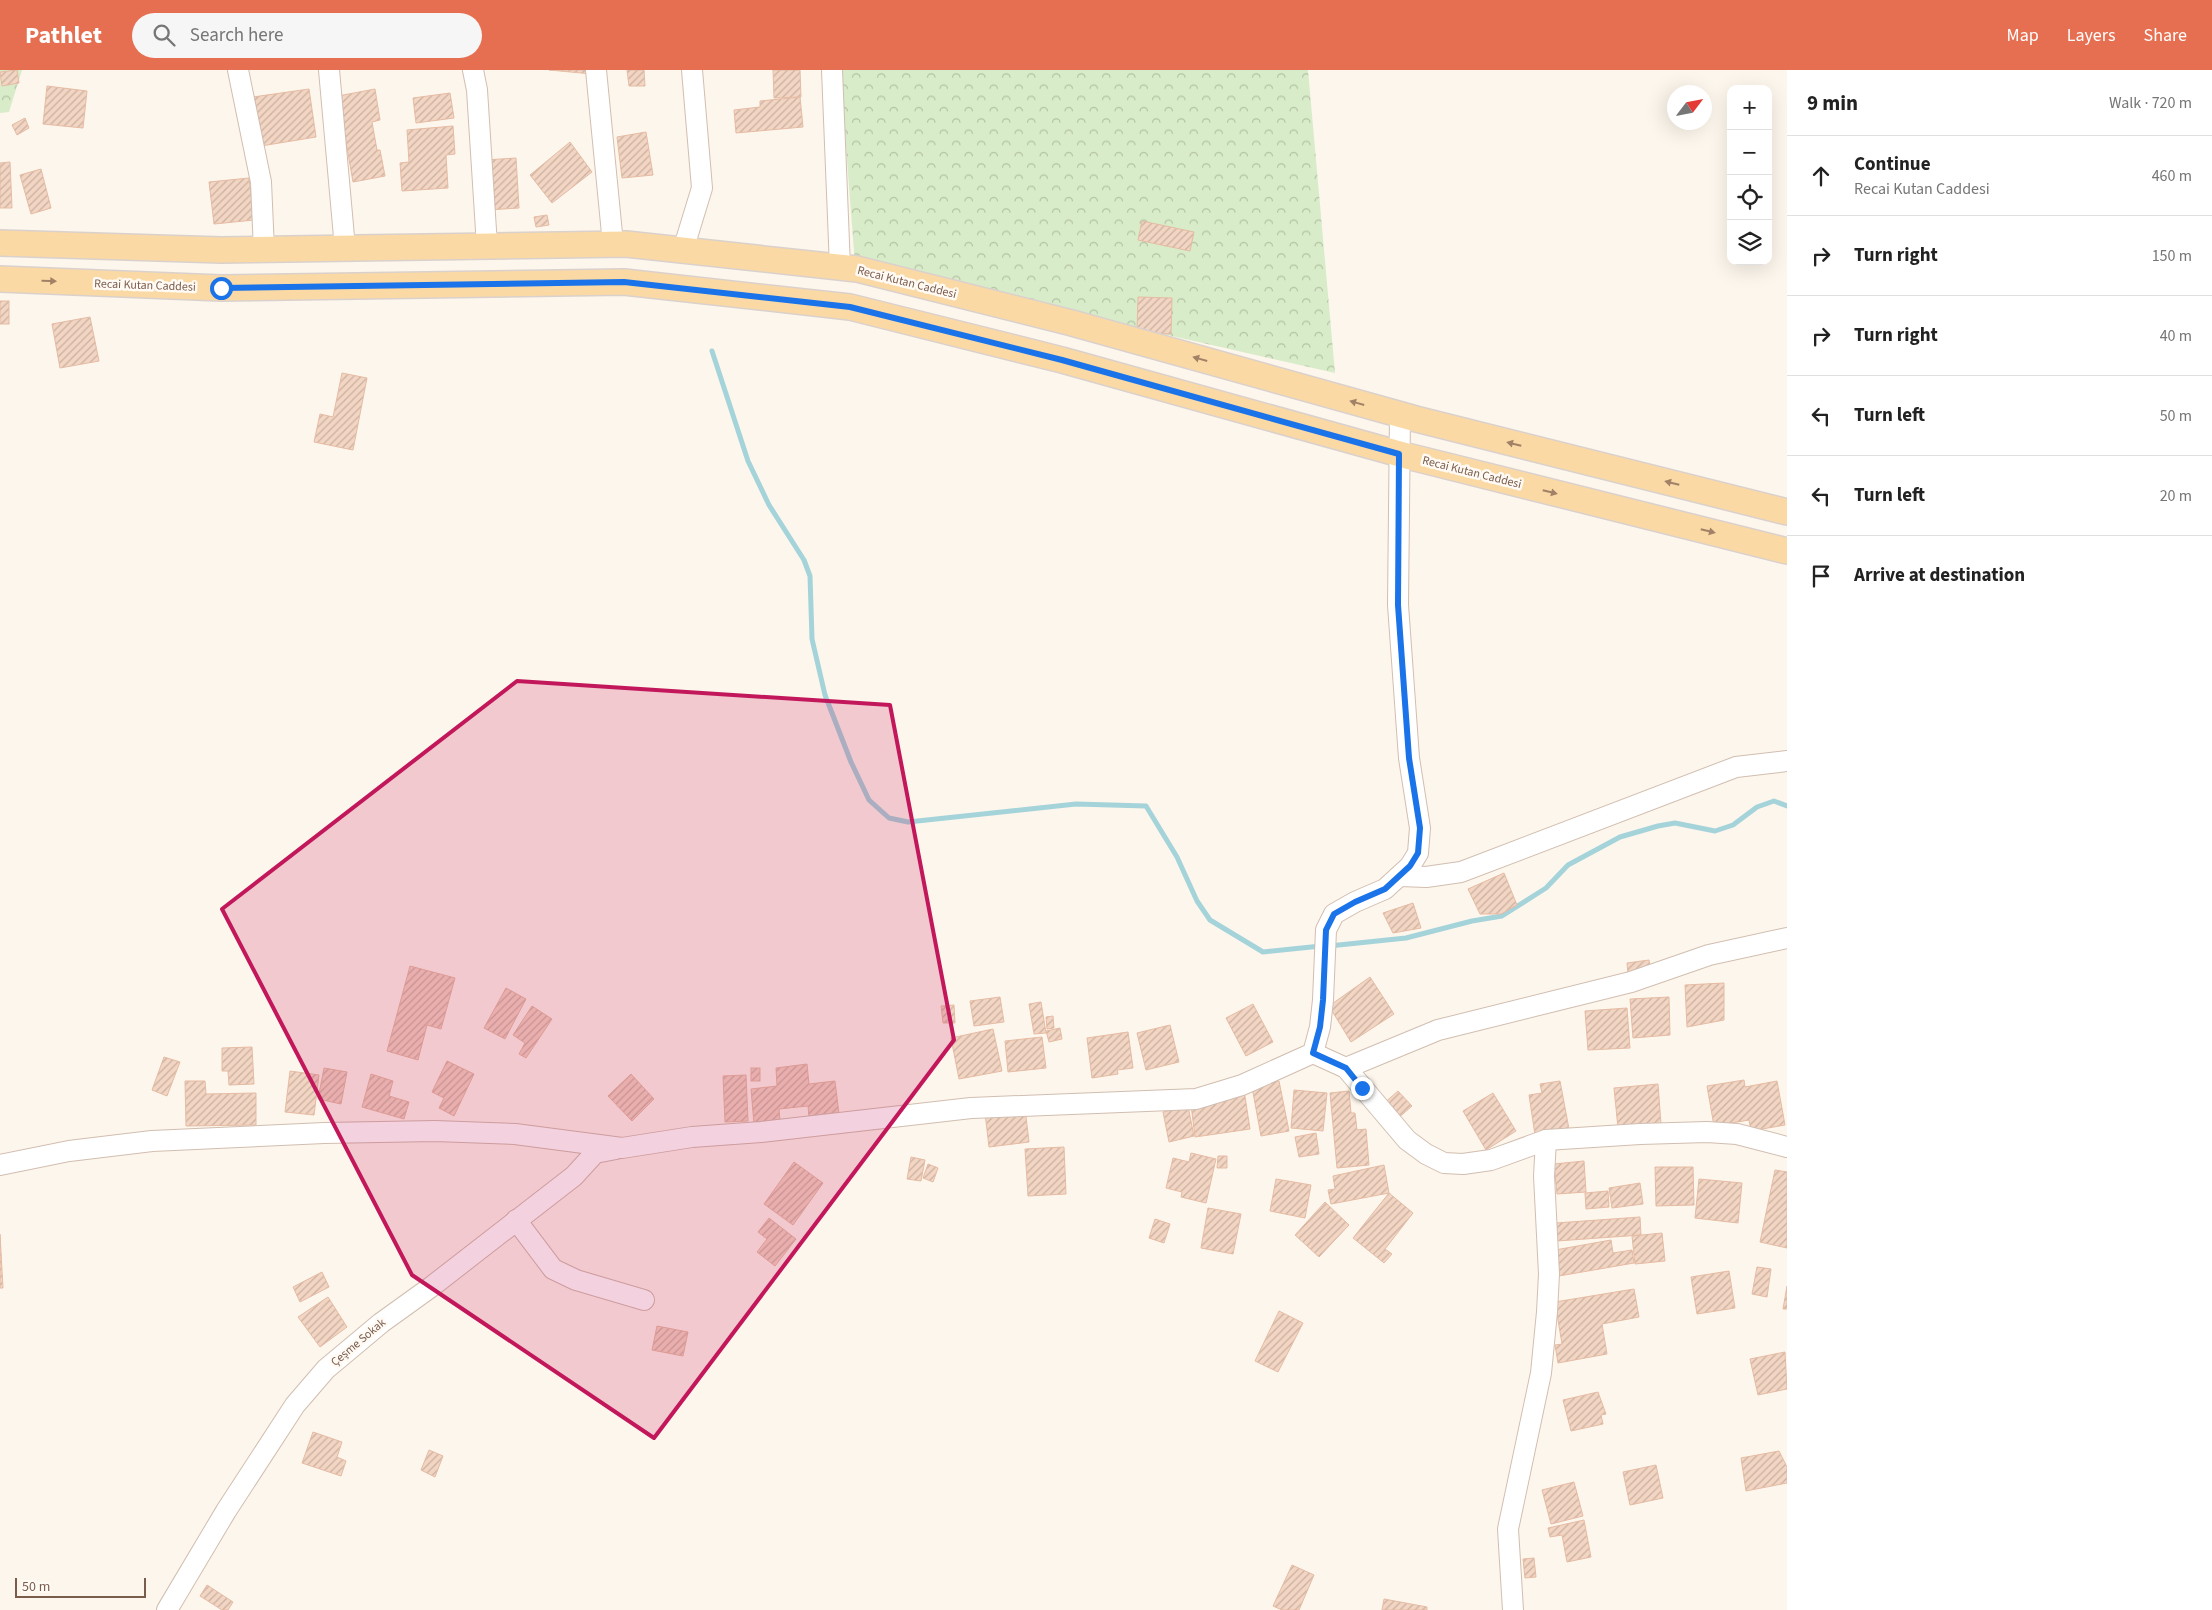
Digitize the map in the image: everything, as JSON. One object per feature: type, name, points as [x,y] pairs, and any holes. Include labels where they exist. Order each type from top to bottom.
[{"type":"main road","name":"Recai Kutan Caddesi","points":[[0,243],[221,250],[613,244],[856,269],[1072,323],[1400,415],[1787,512]]},
{"type":"main road","name":"Recai Kutan Caddesi","points":[[0,279],[221,288],[624,282],[850,307],[1062,360],[1399,454],[1787,551]]},
{"type":"street","points":[[238,70],[261,182],[264,250]]},
{"type":"street","points":[[329,70],[345,248]]},
{"type":"street","points":[[473,70],[477,90],[487,246]]},
{"type":"street","points":[[596,70],[613,244]]},
{"type":"street","points":[[683,250],[702,188],[692,70]]},
{"type":"street","points":[[832,70],[840,267]]},
{"type":"street","points":[[1313,1053],[1320,1027],[1326,930],[1334,914],[1355,902],[1385,889],[1410,866],[1418,853],[1420,828],[1409,758],[1398,605],[1400,415]]},
{"type":"street","points":[[1400,876],[1426,877],[1462,872],[1736,767],[1787,761]]},
{"type":"street","points":[[1346,1068],[1438,1030],[1631,982],[1709,955],[1787,938]]},
{"type":"street","points":[[0,1165],[69,1150],[152,1141],[324,1133],[435,1131],[515,1134],[622,1148],[692,1137],[761,1132],[971,1108],[1196,1099],[1242,1085],[1313,1053],[1346,1068],[1407,1140],[1426,1154],[1444,1163],[1464,1164],[1491,1160],[1546,1140],[1707,1132],[1737,1134],[1787,1146]]},
{"type":"street","points":[[1513,1610],[1508,1528],[1541,1373],[1547,1312],[1549,1274],[1544,1176],[1546,1140]]},
{"type":"street","name":"Çeşme Sokak","points":[[167,1610],[226,1511],[295,1404],[312,1384],[348,1349],[574,1176],[595,1153],[622,1148]]},
{"type":"street","points":[[516,1220],[553,1269],[576,1280],[644,1300]]},
{"type":"highlighted area","points":[[517,681],[890,705],[954,1040],[654,1438],[412,1275],[222,909]]},
{"type":"green space","points":[[0,70],[22,70],[9,112],[0,113]]},
{"type":"green space","points":[[840,70],[1308,70],[1335,373],[855,264]]},
{"type":"building","points":[[17,70],[19,83],[2,86],[0,72]]},
{"type":"building","points":[[549,70],[592,70],[592,74]]},
{"type":"building","points":[[627,70],[644,70],[645,86],[629,86]]},
{"type":"building","points":[[773,70],[800,70],[801,97],[774,98]]},
{"type":"building","points":[[47,86],[87,91],[83,128],[43,124]]},
{"type":"building","points":[[309,89],[316,137],[261,146],[253,97]]},
{"type":"building","points":[[375,89],[380,120],[372,122],[377,150],[380,150],[385,176],[353,182],[338,96]]},
{"type":"building","points":[[450,93],[454,118],[416,123],[413,98]]},
{"type":"building","points":[[800,97],[803,127],[736,133],[734,110],[760,107],[760,101]]},
{"type":"building","points":[[25,118],[29,128],[17,135],[12,125]]},
{"type":"building","points":[[453,126],[455,154],[446,155],[448,188],[402,191],[400,163],[409,162],[407,130]]},
{"type":"building","points":[[646,132],[653,175],[622,178],[617,137]]},
{"type":"building","points":[[570,142],[592,172],[552,203],[530,175]]},
{"type":"building","points":[[516,158],[519,208],[488,210],[485,160]]},
{"type":"building","points":[[10,162],[12,208],[0,208],[0,163]]},
{"type":"building","points":[[41,169],[51,208],[31,214],[20,175]]},
{"type":"building","points":[[249,178],[254,220],[214,224],[209,182]]},
{"type":"building","points":[[547,215],[549,225],[536,227],[534,217]]},
{"type":"building","points":[[1142,221],[1194,232],[1190,251],[1138,240]]},
{"type":"building","points":[[1138,297],[1172,298],[1171,334],[1137,332]]},
{"type":"building","points":[[0,301],[9,301],[9,324],[0,324]]},
{"type":"building","points":[[90,317],[99,361],[60,368],[52,324]]},
{"type":"building","points":[[342,373],[367,378],[353,450],[314,442],[320,414],[333,417]]},
{"type":"building","points":[[1504,873],[1517,905],[1501,914],[1480,914],[1468,889]]},
{"type":"building","points":[[1413,903],[1421,928],[1393,933],[1383,913]]},
{"type":"building","points":[[1649,960],[1651,971],[1628,974],[1627,963]]},
{"type":"building","points":[[410,966],[455,978],[441,1029],[427,1025],[418,1060],[387,1051]]},
{"type":"building","points":[[1370,977],[1394,1014],[1351,1042],[1329,1006]]},
{"type":"building","points":[[1724,983],[1724,1020],[1687,1027],[1685,985]]},
{"type":"building","points":[[506,988],[526,999],[505,1039],[484,1028]]},
{"type":"building","points":[[1000,997],[1004,1022],[974,1026],[970,1001]]},
{"type":"building","points":[[1669,997],[1670,1035],[1633,1038],[1630,999]]},
{"type":"building","points":[[1041,1002],[1046,1033],[1034,1034],[1029,1004]]},
{"type":"building","points":[[1253,1004],[1273,1042],[1246,1056],[1226,1018]]},
{"type":"building","points":[[954,1005],[955,1023],[943,1023],[941,1006]]},
{"type":"building","points":[[532,1006],[552,1019],[526,1058],[519,1054],[525,1043],[513,1035]]},
{"type":"building","points":[[1627,1008],[1630,1048],[1588,1050],[1585,1011]]},
{"type":"building","points":[[1053,1016],[1054,1028],[1047,1029],[1046,1017]]},
{"type":"building","points":[[1170,1025],[1179,1062],[1146,1070],[1137,1033]]},
{"type":"building","points":[[1060,1028],[1062,1039],[1049,1042],[1046,1031]]},
{"type":"building","points":[[993,1029],[1002,1071],[959,1079],[951,1038]]},
{"type":"building","points":[[1128,1032],[1133,1068],[1117,1070],[1118,1074],[1092,1078],[1087,1038]]},
{"type":"building","points":[[1042,1037],[1046,1068],[1008,1072],[1005,1041]]},
{"type":"building","points":[[252,1047],[254,1084],[229,1085],[228,1071],[222,1071],[222,1048]]},
{"type":"building","points":[[164,1057],[180,1062],[167,1096],[152,1090]]},
{"type":"building","points":[[447,1061],[474,1074],[454,1116],[439,1108],[444,1098],[432,1092]]},
{"type":"building","points":[[807,1064],[809,1084],[835,1081],[839,1114],[809,1117],[808,1106],[779,1109],[780,1121],[754,1124],[751,1089],[777,1086],[776,1068]]},
{"type":"building","points":[[324,1068],[347,1072],[341,1104],[318,1099]]},
{"type":"building","points":[[751,1068],[760,1068],[760,1081],[751,1081]]},
{"type":"building","points":[[290,1071],[319,1075],[314,1115],[285,1112]]},
{"type":"building","points":[[371,1074],[393,1081],[389,1096],[409,1102],[404,1119],[362,1107]]},
{"type":"building","points":[[631,1074],[654,1099],[632,1121],[608,1096]]},
{"type":"building","points":[[746,1075],[748,1121],[725,1122],[723,1076]]},
{"type":"building","points":[[1744,1080],[1745,1087],[1777,1081],[1785,1125],[1751,1131],[1749,1120],[1714,1126],[1707,1086]]},
{"type":"building","points":[[185,1081],[205,1081],[206,1094],[256,1093],[256,1125],[186,1126]]},
{"type":"building","points":[[1279,1081],[1289,1131],[1261,1136],[1252,1087]]},
{"type":"building","points":[[1560,1081],[1569,1129],[1535,1135],[1529,1095],[1542,1093],[1540,1084]]},
{"type":"building","points":[[1658,1084],[1661,1124],[1618,1128],[1614,1088]]},
{"type":"building","points":[[1244,1090],[1250,1129],[1195,1137],[1191,1105]]},
{"type":"building","points":[[1294,1090],[1327,1093],[1323,1131],[1291,1128]]},
{"type":"building","points":[[1349,1091],[1351,1113],[1355,1113],[1357,1130],[1366,1129],[1369,1165],[1337,1168],[1330,1093]]},
{"type":"building","points":[[1398,1091],[1412,1106],[1396,1120],[1382,1105]]},
{"type":"building","points":[[1493,1093],[1516,1131],[1486,1150],[1463,1111]]},
{"type":"building","points":[[1188,1106],[1194,1136],[1169,1142],[1163,1112]]},
{"type":"building","points":[[1025,1108],[1029,1142],[989,1147],[985,1113]]},
{"type":"building","points":[[1316,1133],[1319,1154],[1299,1157],[1295,1137]]},
{"type":"building","points":[[1064,1147],[1066,1194],[1028,1196],[1025,1149]]},
{"type":"building","points":[[1191,1153],[1216,1159],[1206,1203],[1181,1197],[1182,1192],[1166,1188],[1173,1158],[1189,1162]]},
{"type":"building","points":[[1218,1156],[1227,1156],[1227,1168],[1217,1168]]},
{"type":"building","points":[[911,1157],[925,1160],[921,1181],[907,1179]]},
{"type":"building","points":[[1584,1161],[1586,1192],[1557,1194],[1554,1164]]},
{"type":"building","points":[[794,1162],[823,1183],[793,1225],[764,1204]]},
{"type":"building","points":[[928,1164],[938,1168],[933,1182],[923,1178]]},
{"type":"building","points":[[1384,1165],[1389,1193],[1331,1204],[1328,1190],[1335,1189],[1333,1176]]},
{"type":"building","points":[[1655,1167],[1693,1167],[1694,1205],[1656,1206]]},
{"type":"building","points":[[1775,1170],[1787,1172],[1787,1248],[1760,1242]]},
{"type":"building","points":[[1276,1179],[1311,1185],[1305,1218],[1270,1211]]},
{"type":"building","points":[[1699,1179],[1742,1183],[1738,1223],[1695,1218]]},
{"type":"building","points":[[1640,1183],[1643,1204],[1612,1208],[1609,1188]]},
{"type":"building","points":[[1608,1191],[1609,1207],[1586,1209],[1585,1193]]},
{"type":"building","points":[[1389,1193],[1413,1213],[1385,1249],[1392,1254],[1384,1263],[1353,1238]]},
{"type":"building","points":[[1325,1202],[1349,1225],[1319,1257],[1295,1235]]},
{"type":"building","points":[[1208,1208],[1241,1214],[1233,1254],[1201,1248]]},
{"type":"building","points":[[1640,1217],[1641,1235],[1557,1241],[1556,1223]]},
{"type":"building","points":[[769,1218],[796,1239],[775,1266],[757,1252],[767,1239],[758,1232]]},
{"type":"building","points":[[1155,1219],[1170,1224],[1164,1243],[1149,1238]]},
{"type":"building","points":[[1662,1233],[1665,1261],[1635,1264],[1632,1236]]},
{"type":"building","points":[[0,1234],[3,1288],[0,1288]]},
{"type":"building","points":[[1611,1240],[1613,1253],[1632,1250],[1634,1263],[1559,1276],[1555,1250]]},
{"type":"building","points":[[1757,1267],[1771,1269],[1767,1297],[1752,1294]]},
{"type":"building","points":[[1729,1271],[1735,1308],[1697,1314],[1691,1277]]},
{"type":"building","points":[[322,1272],[329,1287],[300,1302],[293,1287]]},
{"type":"building","points":[[1787,1286],[1787,1309],[1783,1309]]},
{"type":"building","points":[[1634,1289],[1639,1317],[1602,1324],[1607,1354],[1558,1363],[1555,1345],[1562,1344],[1555,1302]]},
{"type":"building","points":[[328,1297],[347,1327],[320,1347],[298,1317]]},
{"type":"building","points":[[1279,1311],[1303,1323],[1278,1372],[1255,1361]]},
{"type":"building","points":[[657,1326],[688,1332],[683,1356],[652,1350]]},
{"type":"building","points":[[1785,1352],[1787,1389],[1758,1395],[1750,1359]]},
{"type":"building","points":[[1598,1392],[1606,1414],[1601,1415],[1603,1424],[1571,1431],[1563,1400]]},
{"type":"building","points":[[313,1432],[342,1442],[337,1457],[346,1461],[341,1476],[302,1463]]},
{"type":"building","points":[[429,1450],[443,1456],[435,1477],[421,1470]]},
{"type":"building","points":[[1779,1451],[1787,1467],[1787,1483],[1746,1491],[1741,1458]]},
{"type":"building","points":[[1656,1465],[1663,1498],[1630,1505],[1623,1472]]},
{"type":"building","points":[[1574,1482],[1583,1516],[1551,1524],[1542,1490]]},
{"type":"building","points":[[1584,1520],[1591,1557],[1567,1562],[1562,1535],[1550,1537],[1548,1528]]},
{"type":"building","points":[[1534,1558],[1536,1577],[1525,1578],[1523,1559]]},
{"type":"building","points":[[1292,1565],[1314,1575],[1299,1610],[1282,1610],[1273,1606]]},
{"type":"building","points":[[207,1585],[233,1602],[228,1610],[222,1610],[200,1596]]},
{"type":"building","points":[[1384,1599],[1427,1607],[1427,1610],[1382,1610]]},
{"type":"waterway","points":[[712,351],[748,461],[769,505],[804,560],[810,576],[812,639],[825,695],[851,762],[869,800],[889,818],[908,822],[1076,804],[1146,806],[1177,857],[1197,901],[1210,920],[1263,952],[1321,946]]},
{"type":"waterway","points":[[1329,946],[1406,938],[1472,921],[1502,916],[1546,888],[1568,865],[1620,837],[1675,823],[1715,831],[1733,825],[1757,807],[1774,801],[1787,806]]},
{"type":"route","points":[[221,288],[624,282],[850,307],[1062,360],[1399,454],[1398,605],[1409,758],[1420,828],[1418,853],[1410,866],[1385,889],[1355,902],[1334,914],[1326,930],[1323,1000],[1320,1027],[1313,1053],[1346,1068],[1362,1088]]}]
